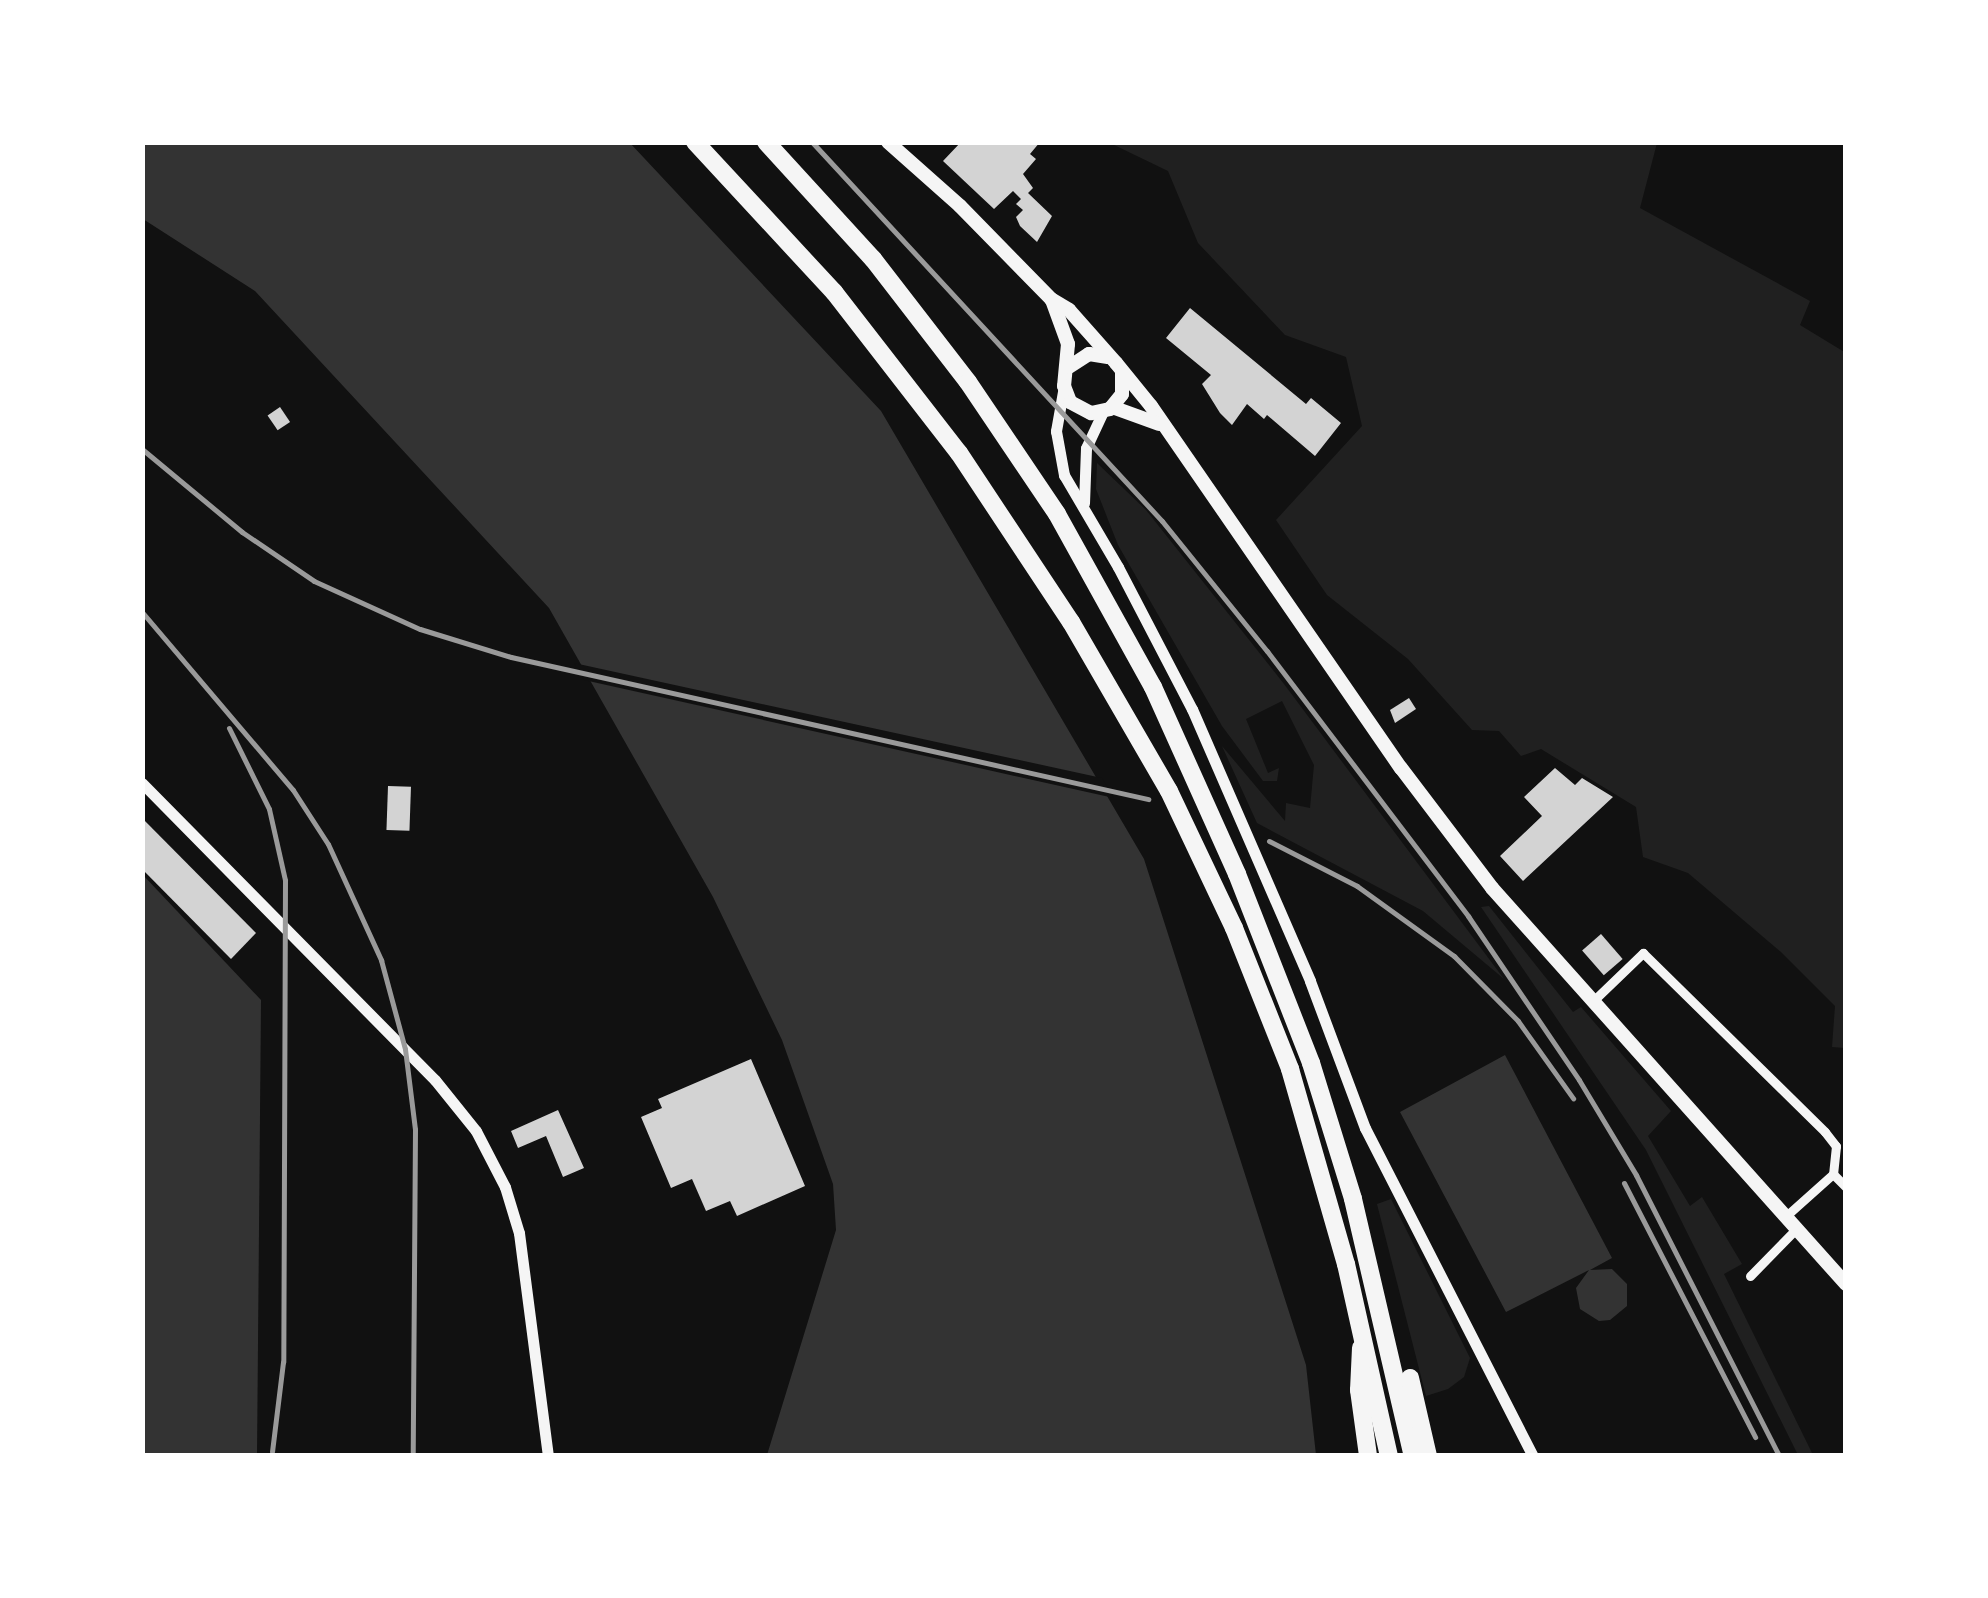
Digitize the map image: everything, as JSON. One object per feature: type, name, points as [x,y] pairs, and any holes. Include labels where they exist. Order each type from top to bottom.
[{"type":"highway","points":[[695,142],[834,292],[898,372],[1026,551],[1120,702],[1170,792],[1254,975],[1311,1136],[1362,1328],[1390,1456]]},
{"type":"highway","points":[[766,142],[873,259],[968,382],[1058,514],[1130,643],[1237,874],[1294,1014],[1342,1161],[1413,1456]]},
{"type":"highway","points":[[1362,1328],[1360,1390],[1368,1456]]},
{"type":"highway","points":[[1389,1344],[1406,1366],[1428,1456]]},
{"type":"main road","points":[[888,142],[960,206],[1051,300],[1068,310],[1122,372],[1150,406],[1443,826],[1592,1002],[1846,1284]]},
{"type":"main road","points":[[1051,300],[1066,331],[1069,368],[1064,386],[1070,402],[1101,413],[1160,424]]},
{"type":"main road","points":[[1069,368],[1089,354],[1108,357]]},
{"type":"main road","points":[[1101,413],[1122,394],[1122,372]]},
{"type":"street","points":[[1064,386],[1058,418],[1060,464],[1162,647],[1217,762],[1310,981],[1365,1128],[1533,1456]]},
{"type":"street","points":[[1085,507],[1082,478],[1086,448],[1101,413]]},
{"type":"street","points":[[142,783],[436,1080],[476,1131],[505,1187],[519,1233],[548,1456]]},
{"type":"street","points":[[1592,1002],[1643,953],[1825,1132],[1836,1146],[1833,1174],[1786,1216]]},
{"type":"street","points":[[1833,1174],[1846,1187]]},
{"type":"street","points":[[1750,1276],[1797,1228]]},
{"type":"shaded area","points":[[142,143],[630,143],[881,411],[1144,859],[1306,1365],[1316,1455],[767,1455],[836,1230],[833,1184],[782,1040],[713,897],[549,608],[255,291],[143,219]]},
{"type":"shaded area","points":[[1110,143],[1657,143],[1640,208],[1810,301],[1800,325],[1846,353],[1845,1048],[1832,1047],[1835,1006],[1781,952],[1688,873],[1643,857],[1636,807],[1541,749],[1521,756],[1499,731],[1472,730],[1408,659],[1327,595],[1276,520],[1362,426],[1346,357],[1285,335],[1198,243],[1168,171]]},
{"type":"shaded area","points":[[1097,463],[1146,510],[1284,684],[1504,979],[1423,911],[1257,823],[1222,746],[1285,821],[1286,803],[1310,808],[1314,765],[1282,701],[1246,719],[1268,773],[1279,768],[1277,781],[1263,781],[1222,726],[1118,545],[1096,489]]},
{"type":"shaded area","points":[[143,875],[261,1000],[257,1455],[143,1455]]},
{"type":"shaded area","points":[[1489,906],[1573,1012],[1581,1007],[1671,1111],[1648,1136],[1690,1206],[1702,1197],[1742,1264],[1724,1274],[1813,1455],[1798,1455],[1646,1150],[1481,907]]},
{"type":"shaded area","points":[[1505,1055],[1612,1258],[1590,1270],[1612,1269],[1627,1284],[1627,1306],[1610,1320],[1599,1321],[1580,1309],[1576,1288],[1589,1270],[1506,1312],[1400,1112]]},
{"type":"shaded area","points":[[1391,1199],[1470,1358],[1464,1377],[1448,1389],[1426,1396],[1377,1204]]},
{"type":"pier","points":[[574,663],[1102,778],[1114,798],[584,680]]},
{"type":"building","points":[[961,142],[1040,142],[1030,154],[1036,159],[1023,174],[1033,188],[1028,193],[1052,216],[1037,242],[1020,226],[1016,217],[1023,210],[1016,204],[1021,199],[1013,191],[994,209],[943,161]]},
{"type":"building","points":[[1190,308],[1306,404],[1311,398],[1341,423],[1315,456],[1267,415],[1264,419],[1247,404],[1232,425],[1220,413],[1202,384],[1211,375],[1166,338]]},
{"type":"building","points":[[280,407],[290,422],[278,430],[268,415]]},
{"type":"building","points":[[1409,698],[1416,709],[1395,723],[1390,710]]},
{"type":"building","points":[[1555,768],[1575,785],[1582,778],[1613,797],[1523,881],[1500,856],[1542,816],[1524,797]]},
{"type":"building","points":[[388,786],[411,787],[409,831],[386,830]]},
{"type":"building","points":[[142,818],[256,933],[231,959],[142,869]]},
{"type":"building","points":[[1601,934],[1623,959],[1604,975],[1582,950]]},
{"type":"building","points":[[751,1059],[805,1186],[737,1216],[730,1201],[706,1211],[692,1179],[671,1188],[641,1117],[662,1108],[658,1099]]},
{"type":"building","points":[[558,1110],[584,1168],[563,1177],[546,1136],[518,1148],[511,1131]]},
{"type":"railway","points":[[812,142],[1162,521],[1267,651],[1468,916],[1579,1080],[1636,1175],[1779,1456]]},
{"type":"railway","points":[[142,449],[242,532],[314,581],[420,629],[511,657],[1148,799]]},
{"type":"railway","points":[[142,612],[293,790],[328,844],[381,960],[405,1049],[415,1129],[413,1456]]},
{"type":"railway","points":[[229,728],[269,809],[285,880],[283,1362],[272,1451]]},
{"type":"railway","points":[[1269,841],[1357,886],[1454,956],[1518,1021],[1573,1098]]},
{"type":"railway","points":[[1624,1183],[1755,1437]]}]
